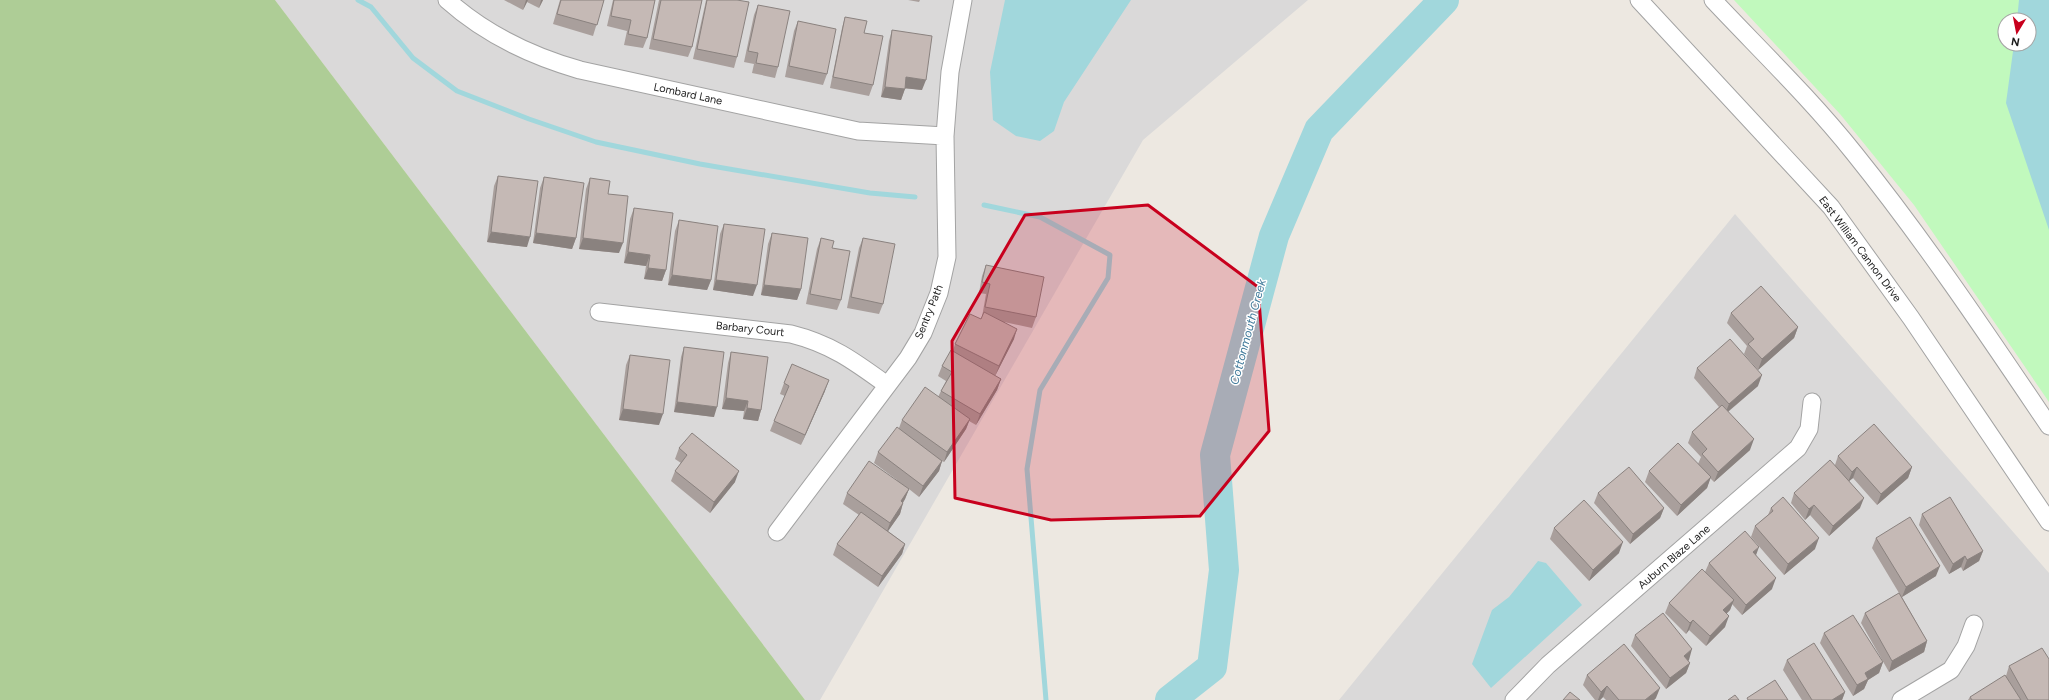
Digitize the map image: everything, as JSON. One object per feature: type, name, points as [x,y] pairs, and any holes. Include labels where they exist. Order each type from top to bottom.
[{"type":"street","name":"Lombard Lane","points":[[447,0],[463,14],[502,39],[546,60],[573,68],[858,131],[945,136]]},
{"type":"street","name":"Sentry Path","points":[[777,532],[908,358],[923,333],[939,293],[947,257],[945,136],[950,72],[963,0]]},
{"type":"street","name":"East William Cannon Drive","points":[[1639,0],[1831,207],[1911,318],[2049,522]]},
{"type":"street","points":[[1713,0],[1803,95],[1853,152],[1901,212],[2049,426]]},
{"type":"street","name":"Barbary Court","points":[[599,312],[791,334],[814,340],[846,356],[887,385]]},
{"type":"street","name":"Auburn Blaze Lane","points":[[1514,700],[1548,665],[1798,448],[1809,429],[1812,402]]},
{"type":"street","points":[[2034,403],[2049,431]]},
{"type":"street","points":[[1901,700],[1951,670],[1966,646],[1974,624]]},
{"type":"highlighted area","points":[[1148,205],[1258,287],[1269,431],[1200,516],[1051,520],[955,498],[952,341],[1025,215]]},
{"type":"shaded area","points":[[275,0],[1308,0],[1143,140],[820,700],[805,700]]},
{"type":"shaded area","points":[[1735,214],[2049,573],[2049,700],[1339,700]]},
{"type":"green space","points":[[0,0],[275,0],[805,700],[0,700]]},
{"type":"green space","points":[[1734,0],[2049,0],[2049,402],[1914,205],[1840,114]]},
{"type":"water","points":[[1005,0],[1131,0],[1064,102],[1054,131],[1040,141],[1016,136],[993,120],[990,72]]},
{"type":"water","points":[[2019,0],[2049,0],[2049,230],[2006,103],[2013,52],[2037,52],[2037,12],[2018,12]]},
{"type":"water","points":[[1538,561],[1546,563],[1582,605],[1491,688],[1472,664],[1492,610],[1509,597]]},
{"type":"building","points":[[561,0],[604,0],[597,25],[557,14]]},
{"type":"building","points":[[614,0],[655,0],[647,38],[628,34],[631,20],[611,16]]},
{"type":"building","points":[[661,0],[702,0],[692,47],[653,39]]},
{"type":"building","points":[[707,0],[737,0],[749,2],[737,57],[697,49]]},
{"type":"building","points":[[758,5],[790,11],[778,67],[756,63],[758,53],[748,51]]},
{"type":"building","points":[[845,17],[867,21],[864,33],[883,36],[873,85],[833,77]]},
{"type":"building","points":[[798,21],[836,29],[827,74],[789,66]]},
{"type":"building","points":[[892,30],[932,36],[926,80],[906,77],[905,89],[885,87]]},
{"type":"building","points":[[498,176],[538,181],[530,237],[491,232]]},
{"type":"building","points":[[544,177],[584,183],[576,238],[536,233]]},
{"type":"building","points":[[590,178],[610,181],[608,194],[628,196],[623,243],[583,238]]},
{"type":"building","points":[[634,208],[673,213],[666,270],[648,268],[650,255],[628,252]]},
{"type":"building","points":[[679,220],[718,226],[711,280],[672,275]]},
{"type":"building","points":[[724,224],[765,229],[757,285],[716,280]]},
{"type":"building","points":[[772,233],[808,238],[801,289],[764,285]]},
{"type":"building","points":[[821,238],[834,241],[832,248],[850,251],[841,300],[810,294]]},
{"type":"building","points":[[863,238],[895,244],[883,304],[851,297]]},
{"type":"building","points":[[986,265],[1044,277],[1036,317],[985,307],[990,284],[982,282]]},
{"type":"building","points":[[1761,286],[1798,327],[1762,359],[1748,344],[1754,339],[1731,313]]},
{"type":"building","points":[[984,312],[1017,329],[999,366],[955,344],[970,314],[981,319]]},
{"type":"building","points":[[1730,339],[1762,375],[1729,404],[1697,368]]},
{"type":"building","points":[[684,347],[724,352],[717,407],[677,402]]},
{"type":"building","points":[[951,350],[1001,379],[980,414],[941,391],[952,372],[942,366]]},
{"type":"building","points":[[731,352],[768,357],[761,410],[747,408],[748,401],[726,398]]},
{"type":"building","points":[[630,355],[670,360],[663,414],[623,409]]},
{"type":"building","points":[[792,364],[829,380],[805,435],[774,421],[789,386],[784,383]]},
{"type":"building","points":[[925,387],[970,419],[947,452],[902,420]]},
{"type":"building","points":[[1722,405],[1754,439],[1718,472],[1702,454],[1707,449],[1692,432]]},
{"type":"building","points":[[1874,424],[1912,467],[1881,494],[1857,467],[1852,472],[1838,456]]},
{"type":"building","points":[[897,427],[942,461],[923,486],[878,452]]},
{"type":"building","points":[[692,433],[739,471],[714,502],[675,471],[687,455],[679,448]]},
{"type":"building","points":[[1678,443],[1711,477],[1681,505],[1649,471]]},
{"type":"building","points":[[1830,460],[1864,498],[1833,526],[1814,505],[1809,509],[1794,493]]},
{"type":"building","points":[[869,461],[909,489],[901,501],[903,503],[890,523],[847,493]]},
{"type":"building","points":[[1629,467],[1664,508],[1633,534],[1598,493]]},
{"type":"building","points":[[1783,497],[1819,538],[1788,564],[1755,526],[1773,511],[1771,508]]},
{"type":"building","points":[[1950,497],[1983,551],[1967,560],[1965,556],[1953,564],[1922,514]]},
{"type":"building","points":[[1584,500],[1623,542],[1593,570],[1554,528]]},
{"type":"building","points":[[861,512],[905,544],[882,576],[837,544]]},
{"type":"building","points":[[1910,517],[1940,566],[1906,587],[1876,538]]},
{"type":"building","points":[[1745,531],[1759,547],[1753,552],[1776,578],[1746,605],[1709,563]]},
{"type":"building","points":[[1702,569],[1734,600],[1723,610],[1729,616],[1710,636],[1693,620],[1690,623],[1669,603]]},
{"type":"building","points":[[1899,593],[1927,641],[1892,661],[1865,613]]},
{"type":"building","points":[[1663,613],[1692,649],[1684,656],[1690,663],[1670,678],[1635,635]]},
{"type":"building","points":[[1853,615],[1883,662],[1865,673],[1868,679],[1857,685],[1824,633]]},
{"type":"building","points":[[1814,643],[1845,692],[1832,700],[1812,700],[1787,660]]},
{"type":"building","points":[[1624,644],[1660,688],[1645,700],[1619,700],[1607,686],[1601,692],[1587,675]]},
{"type":"building","points":[[2042,648],[2049,659],[2049,700],[2028,700],[2009,666]]},
{"type":"building","points":[[2005,675],[2021,700],[1972,700],[1970,697]]},
{"type":"building","points":[[1775,680],[1788,700],[1748,700],[1747,698]]},
{"type":"building","points":[[1570,692],[1580,700],[1563,700]]},
{"type":"building","points":[[1735,695],[1739,700],[1728,700]]},
{"type":"waterway","points":[[358,0],[371,7],[413,58],[457,91],[529,119],[596,142],[700,164],[870,193],[915,197]]},
{"type":"waterway","name":"Cottonmouth Creek","points":[[1170,700],[1212,667],[1224,570],[1215,455],[1274,236],[1319,130],[1444,0]]},
{"type":"waterway","points":[[984,205],[1040,217],[1110,255],[1108,278],[1040,390],[1027,469],[1046,700]]}]
